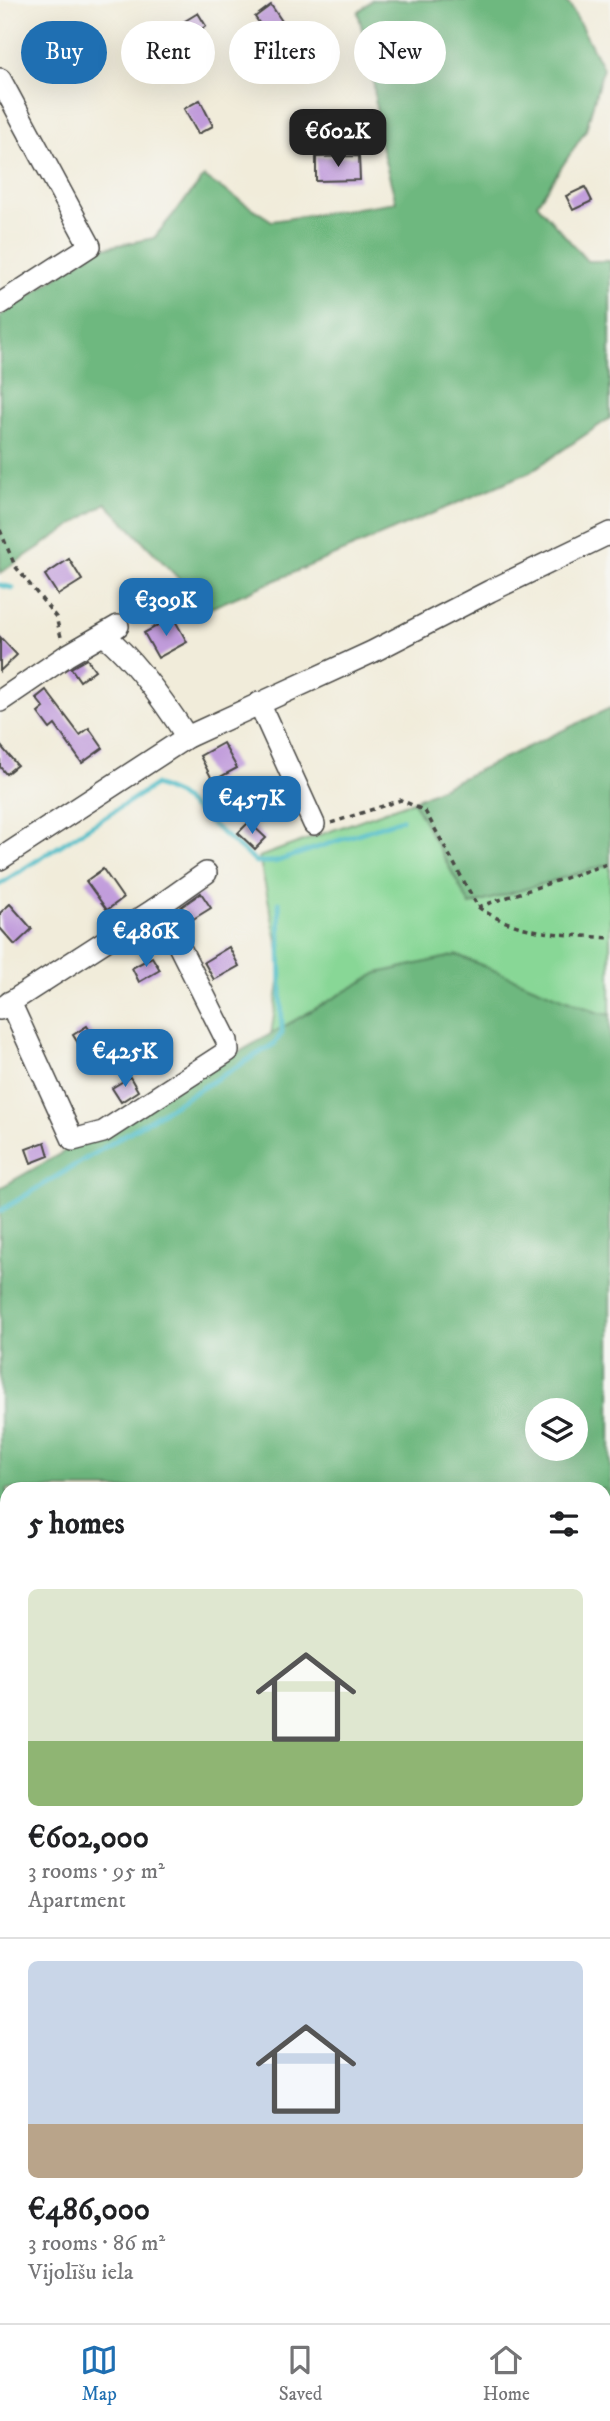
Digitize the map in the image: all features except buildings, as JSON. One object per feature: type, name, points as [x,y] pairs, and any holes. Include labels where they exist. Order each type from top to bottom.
[{"type":"street","points":[[0,79],[90,246],[0,304]]},
{"type":"street","points":[[0,859],[187,737],[372,652],[610,533]]},
{"type":"street","points":[[0,701],[66,656],[111,630],[117,645],[187,737]]},
{"type":"street","points":[[259,703],[314,824]]},
{"type":"street","points":[[155,909],[165,918],[227,1041],[228,1051],[103,1132],[73,1140],[5,1005],[206,873]]},
{"type":"path","points":[[0,530],[15,566],[56,617],[66,656]]},
{"type":"path","points":[[314,824],[331,823],[401,800],[425,811],[478,907],[488,914],[528,930],[610,938]]},
{"type":"path","points":[[478,907],[610,863]]},
{"type":"green space","points":[[372,0],[561,0],[570,5],[603,68],[586,130],[537,204],[587,261],[610,261],[610,418],[530,472],[208,609],[106,503],[0,573],[0,316],[98,249],[154,238],[204,177],[272,221],[396,202],[379,138],[374,84],[446,84],[446,21],[360,21],[358,12]]},
{"type":"green space","points":[[610,708],[610,864],[470,905],[413,801]]},
{"type":"green space","points":[[413,801],[470,905],[610,864],[610,1015],[378,973],[271,1034],[282,964],[259,857]]},
{"type":"green space","points":[[457,955],[596,1012],[610,1015],[610,1482],[0,1482],[0,1188],[378,973]]},
{"type":"waterway","points":[[0,585],[13,588]]},
{"type":"waterway","points":[[0,884],[155,785],[178,795],[256,862],[275,862],[402,819]]},
{"type":"waterway","points":[[0,1211],[274,1044],[282,1033],[279,903]]}]
